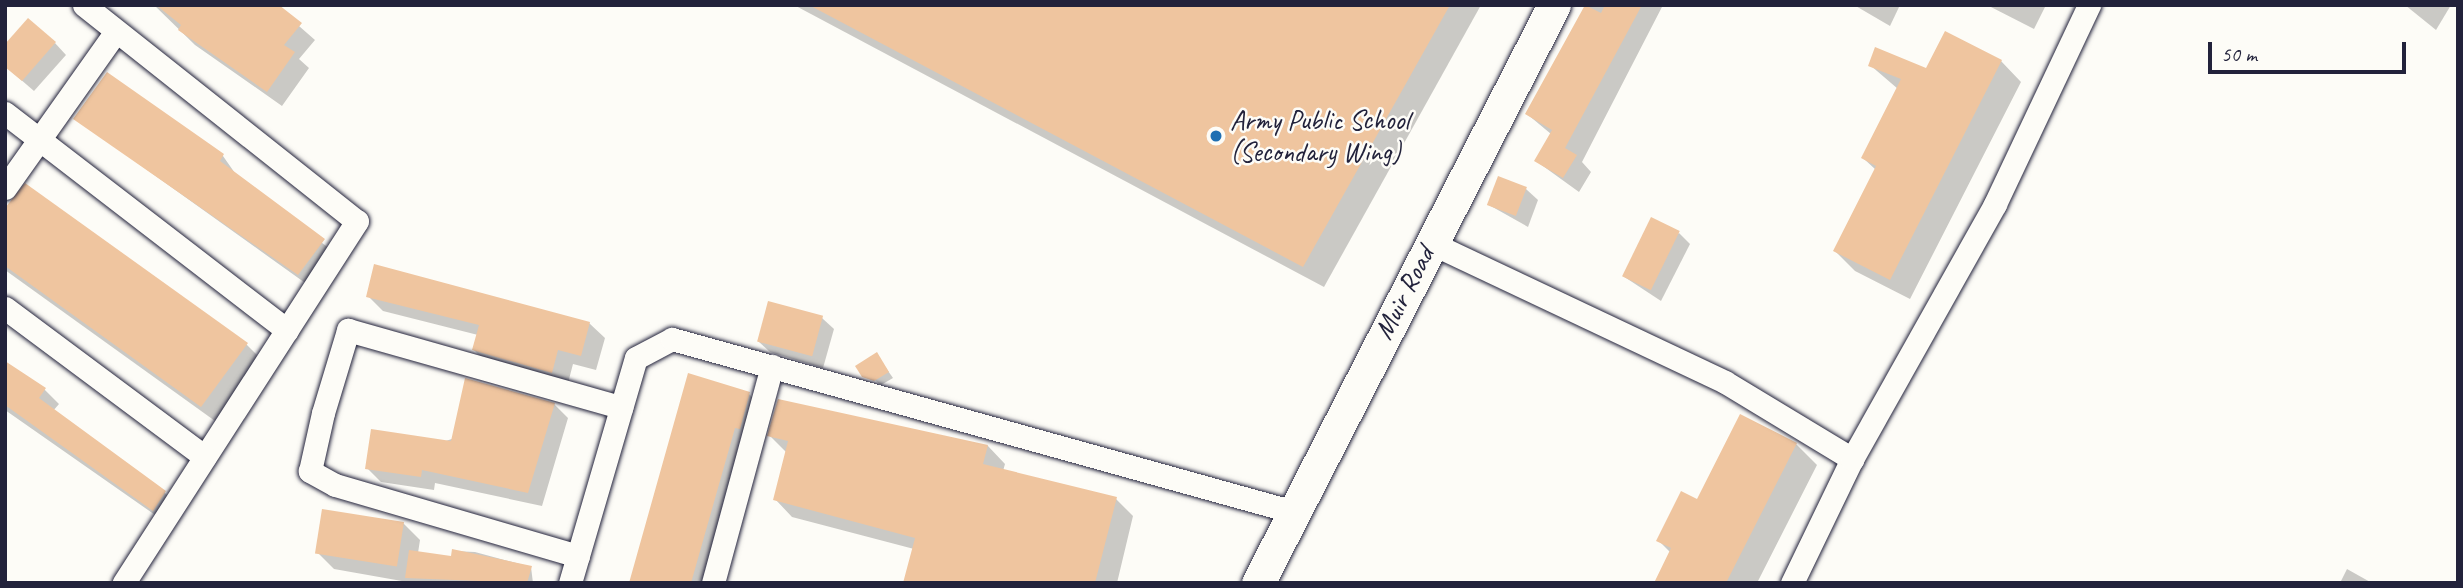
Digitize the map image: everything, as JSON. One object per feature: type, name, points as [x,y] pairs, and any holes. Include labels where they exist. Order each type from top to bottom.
[{"type":"main road","name":"Muir Road","points":[[1258,583],[1429,242],[1554,5]]},
{"type":"street","points":[[84,5],[357,221],[124,583]]},
{"type":"street","points":[[1792,583],[1852,459],[1995,204],[2089,5]]},
{"type":"street","points":[[5,188],[116,31]]},
{"type":"street","points":[[5,113],[287,330]]},
{"type":"street","points":[[1429,242],[1724,382],[1852,459]]},
{"type":"street","points":[[5,308],[205,457]]},
{"type":"street","points":[[578,556],[335,485],[310,471],[323,413],[348,330],[621,407]]},
{"type":"street","points":[[570,583],[636,358],[672,339],[1294,512]]},
{"type":"street","points":[[713,583],[772,366]]},
{"type":"building","points":[[156,5],[279,5],[302,23],[284,45],[295,52],[267,92],[178,30],[181,25]]},
{"type":"building","name":"Army Public School (Secondary Wing)","points":[[809,5],[1450,5],[1303,267]]},
{"type":"building","points":[[1585,5],[1601,13],[1605,5],[1642,5],[1565,148],[1577,155],[1563,178],[1534,161],[1552,130],[1525,114]]},
{"type":"building","points":[[28,18],[56,42],[22,81],[5,67],[5,44]]},
{"type":"building","points":[[1945,31],[2002,60],[1890,280],[1833,251],[1876,166],[1861,158],[1901,79],[1868,66],[1875,47],[1926,68]]},
{"type":"building","points":[[107,72],[224,154],[220,161],[325,239],[298,275],[73,119]]},
{"type":"building","points":[[1498,176],[1527,187],[1516,216],[1487,205]]},
{"type":"building","points":[[25,183],[248,343],[201,407],[5,266],[5,208]]},
{"type":"building","points":[[1651,217],[1680,231],[1651,290],[1622,276]]},
{"type":"building","points":[[374,264],[590,322],[581,356],[558,350],[552,373],[472,350],[479,325],[366,297]]},
{"type":"building","points":[[768,301],[823,316],[812,356],[757,342]]},
{"type":"building","points":[[877,352],[889,372],[874,381],[862,377],[855,366]]},
{"type":"building","points":[[5,361],[46,388],[39,398],[166,491],[153,511],[5,405]]},
{"type":"building","points":[[688,373],[750,392],[740,429],[735,428],[691,583],[629,583]]},
{"type":"building","points":[[465,378],[555,403],[528,493],[422,470],[421,477],[365,469],[371,429],[451,441]]},
{"type":"building","points":[[778,399],[988,445],[983,464],[1117,497],[1095,583],[903,583],[915,538],[773,500],[788,441],[767,436]]},
{"type":"building","points":[[1740,414],[1797,443],[1726,583],[1654,583],[1671,548],[1656,541],[1681,491],[1697,499]]},
{"type":"building","points":[[322,509],[404,522],[397,566],[315,553]]},
{"type":"building","points":[[452,549],[532,566],[527,583],[405,578],[409,550],[451,556]]},
{"type":"place","name":"Army Public School (Secondary Wing)","points":[[1216,136]]}]
